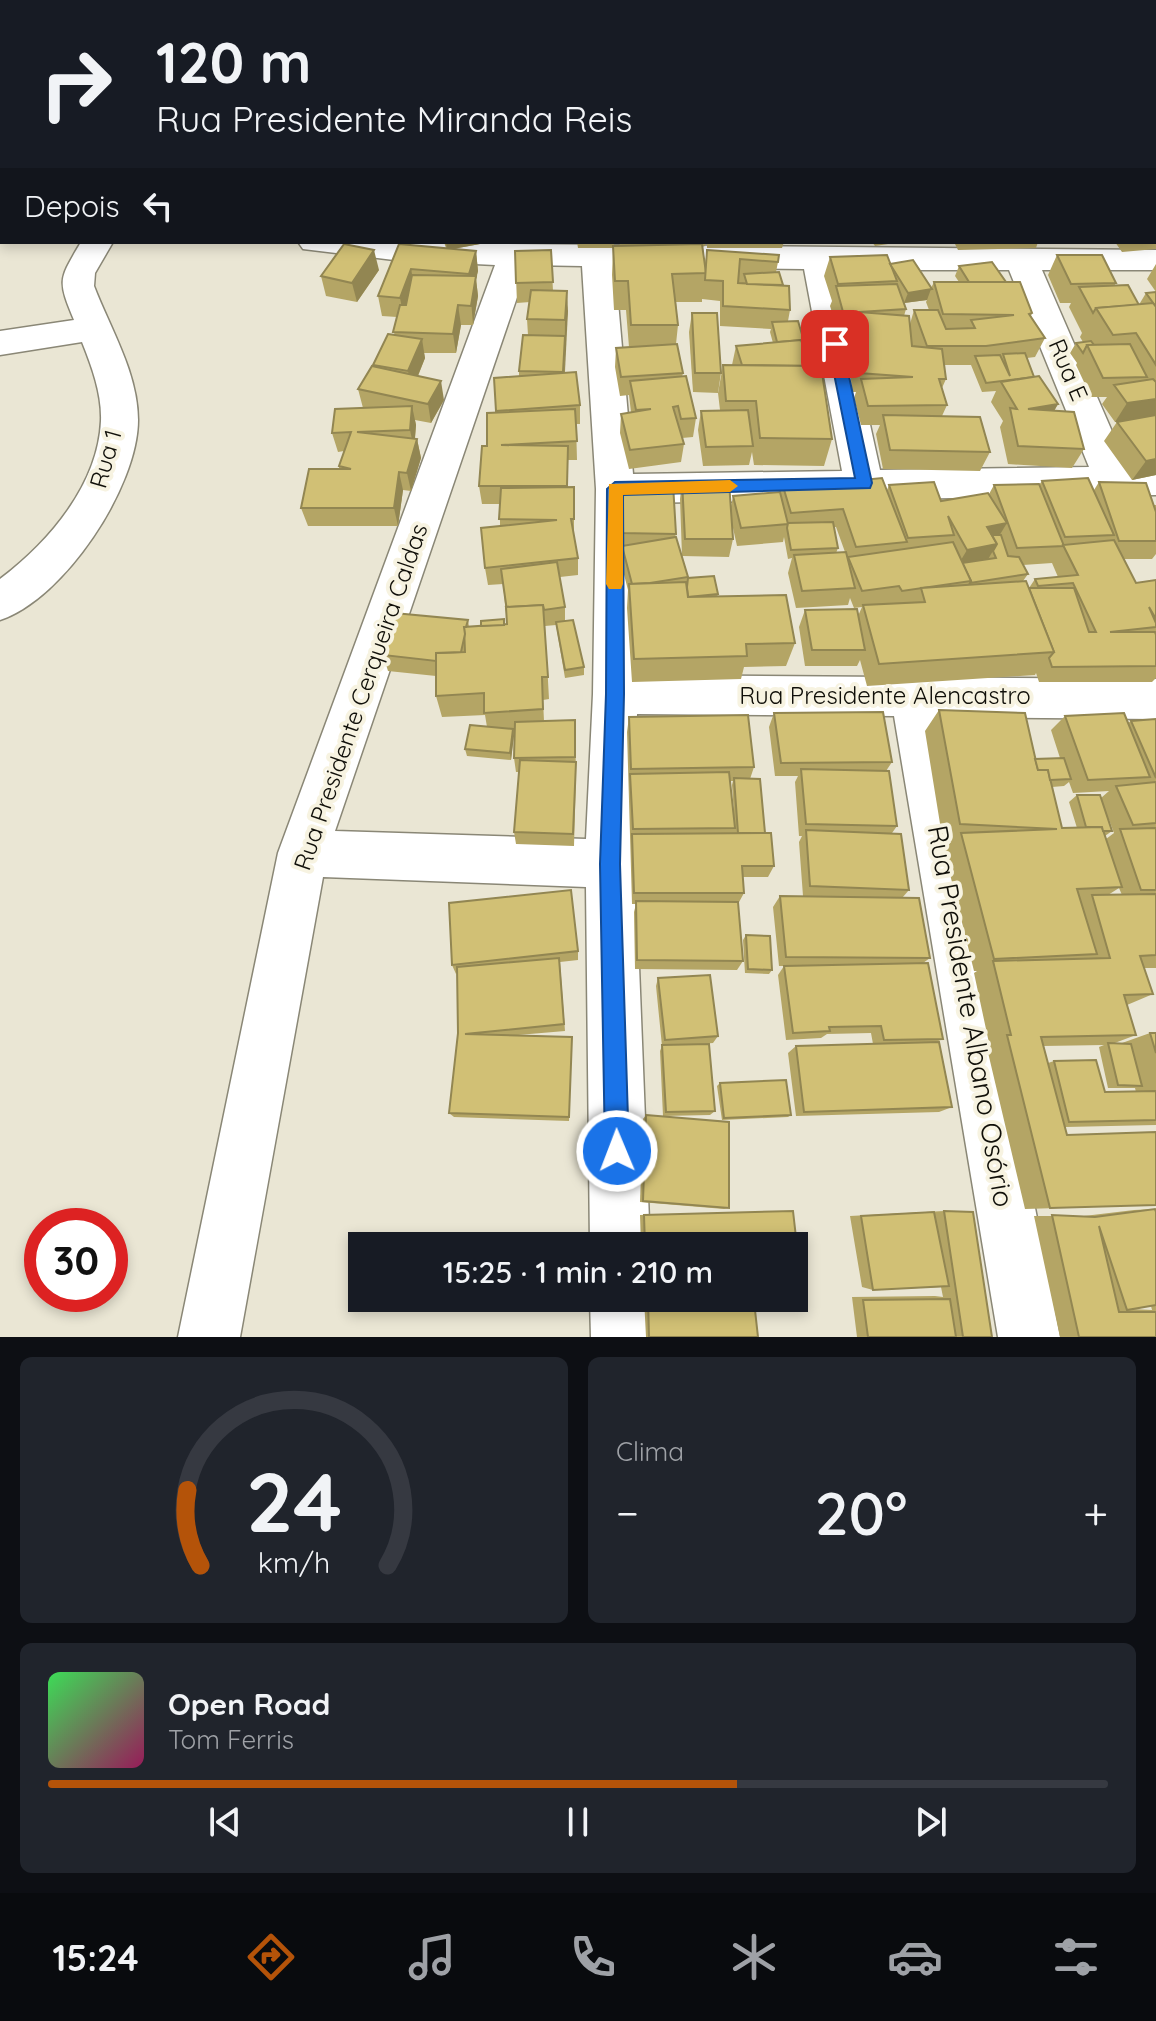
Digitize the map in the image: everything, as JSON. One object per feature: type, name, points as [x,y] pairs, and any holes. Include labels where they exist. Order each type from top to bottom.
[{"type":"street","name":"Rua 1","points":[[0,603],[24,586],[74,535],[105,481],[118,430],[116,391],[77,286],[79,273],[96,244]]},
{"type":"street","points":[[329,244],[382,251],[515,255],[818,260],[1156,260]]},
{"type":"street","name":"Rua Presidente Cerqueira Caldas","points":[[209,1337],[303,853],[515,255]]},
{"type":"street","points":[[598,256],[615,489],[615,694],[610,864],[620,1232]]},
{"type":"street","points":[[818,260],[864,483]]},
{"type":"street","name":"Rua E","points":[[1021,260],[1114,481]]},
{"type":"street","points":[[0,343],[93,329]]},
{"type":"street","points":[[615,489],[1156,480]]},
{"type":"street","name":"Rua Presidente Alencastro","points":[[615,694],[1156,699]]},
{"type":"street","name":"Rua Presidente Albano Osório","points":[[913,695],[1029,1337]]},
{"type":"street","points":[[303,853],[610,864]]},
{"type":"street","points":[[621,1312],[622,1337]]},
{"type":"building","points":[[344,244],[374,250],[352,283],[321,276]]},
{"type":"building","points":[[399,244],[476,251],[469,274],[411,269],[400,298],[378,296]]},
{"type":"building","points":[[702,244],[706,273],[672,274],[678,325],[631,325],[628,281],[615,281],[613,246]]},
{"type":"building","points":[[551,250],[553,282],[516,283],[515,251]]},
{"type":"building","points":[[707,250],[779,255],[778,262],[740,259],[738,283],[789,286],[790,310],[723,306],[723,281],[705,280]]},
{"type":"building","points":[[887,255],[897,281],[838,284],[830,257]]},
{"type":"building","points":[[1057,255],[1102,255],[1116,283],[1071,284]]},
{"type":"building","points":[[913,260],[932,289],[908,293],[890,264]]},
{"type":"building","points":[[992,262],[1006,282],[969,282],[959,266]]},
{"type":"building","points":[[779,272],[783,285],[747,284],[744,274]]},
{"type":"building","points":[[412,275],[476,276],[471,306],[458,305],[453,334],[393,332],[400,305],[406,305]]},
{"type":"building","points":[[934,282],[1020,282],[1032,313],[1029,314],[1045,338],[986,346],[927,346],[914,310],[938,310],[946,329],[975,328],[971,320],[1014,315],[943,314]]},
{"type":"building","points":[[897,284],[906,309],[859,312],[909,316],[912,346],[942,349],[946,379],[939,379],[947,405],[868,406],[861,379],[913,377],[859,373],[853,311],[843,312],[836,286]]},
{"type":"building","points":[[1128,285],[1139,305],[1096,308],[1093,313],[1079,287]]},
{"type":"building","points":[[531,290],[567,291],[565,320],[527,319]]},
{"type":"building","points":[[1156,292],[1156,307],[1146,293]]},
{"type":"building","points":[[1153,303],[1156,307],[1156,365],[1136,333],[1113,335],[1096,308]]},
{"type":"building","points":[[692,313],[717,313],[721,373],[695,373]]},
{"type":"building","points":[[798,321],[807,351],[801,340],[777,342],[772,322]]},
{"type":"building","points":[[388,334],[422,339],[408,371],[373,365]]},
{"type":"building","points":[[523,335],[565,336],[563,372],[519,371]]},
{"type":"building","points":[[801,340],[810,366],[742,365],[736,346]]},
{"type":"building","points":[[1091,341],[1094,345],[1087,345],[1083,353],[1076,343]]},
{"type":"building","points":[[677,344],[683,373],[621,377],[616,348]]},
{"type":"building","points":[[1130,344],[1147,377],[1103,378],[1087,345]]},
{"type":"building","points":[[1025,353],[1034,377],[986,383],[975,356],[1000,355],[1010,376],[1003,354]]},
{"type":"building","points":[[723,365],[821,366],[832,439],[760,438],[756,401],[726,401]]},
{"type":"building","points":[[372,366],[441,381],[428,404],[358,389]]},
{"type":"building","points":[[576,372],[580,405],[496,411],[494,378]]},
{"type":"building","points":[[686,376],[696,418],[681,419],[678,406],[673,407],[684,444],[630,450],[621,414],[651,409],[636,410],[630,381]]},
{"type":"building","points":[[1039,376],[1058,404],[1028,409],[1074,412],[1084,449],[1018,446],[1010,408],[1017,409],[1001,382]]},
{"type":"building","points":[[1153,379],[1156,382],[1156,399],[1127,403],[1114,385]]},
{"type":"building","points":[[412,406],[410,430],[357,432],[417,439],[407,473],[399,472],[394,508],[301,508],[309,469],[351,469],[339,466],[351,432],[332,433],[335,409]]},
{"type":"building","points":[[575,409],[577,441],[501,445],[568,446],[567,486],[479,486],[482,446],[487,446],[487,413]]},
{"type":"building","points":[[748,410],[753,446],[706,447],[701,411]]},
{"type":"building","points":[[883,415],[980,417],[990,452],[890,450]]},
{"type":"building","points":[[1156,415],[1156,459],[1146,461],[1117,422]]},
{"type":"building","points":[[882,478],[907,542],[856,547],[843,509],[791,513],[782,483],[832,479],[833,483]]},
{"type":"building","points":[[1088,478],[1114,535],[1065,537],[1042,481]]},
{"type":"building","points":[[682,481],[729,482],[733,539],[685,539]]},
{"type":"building","points":[[934,482],[941,501],[988,493],[1007,523],[987,527],[997,544],[967,550],[948,516],[954,535],[908,538],[889,485]]},
{"type":"building","points":[[1099,482],[1146,483],[1156,512],[1156,541],[1119,541]]},
{"type":"building","points":[[620,483],[673,484],[676,534],[620,533]]},
{"type":"building","points":[[1039,484],[1064,546],[1017,548],[994,485]]},
{"type":"building","points":[[574,487],[574,519],[571,519],[578,558],[485,568],[481,528],[557,520],[499,519],[501,488]]},
{"type":"building","points":[[780,492],[788,524],[741,528],[733,496]]},
{"type":"building","points":[[833,522],[838,548],[791,550],[788,523]]},
{"type":"building","points":[[992,535],[1001,535],[1008,556],[1019,557],[1028,574],[970,583],[962,563],[996,558],[993,551],[997,544]]},
{"type":"building","points":[[676,537],[688,577],[632,584],[622,546]]},
{"type":"building","points":[[1114,540],[1136,583],[1156,580],[1156,619],[1149,607],[1156,627],[1110,632],[1155,632],[1156,666],[1052,667],[1049,658],[1054,652],[1029,588],[1074,588],[1089,632],[1096,632],[1073,583],[1038,586],[1035,579],[1078,575],[1063,545]]},
{"type":"building","points":[[953,542],[971,581],[902,591],[899,586],[862,591],[848,557]]},
{"type":"building","points":[[846,552],[855,588],[802,591],[794,555]]},
{"type":"building","points":[[557,562],[565,607],[544,610],[543,605],[506,607],[501,569]]},
{"type":"building","points":[[714,576],[718,594],[688,597],[688,578]]},
{"type":"building","points":[[1026,581],[1054,652],[879,664],[863,605],[925,602],[921,588]]},
{"type":"building","points":[[686,582],[688,597],[786,595],[795,643],[746,644],[747,656],[634,659],[629,584]]},
{"type":"building","points":[[543,605],[548,677],[542,677],[543,709],[484,713],[484,693],[436,696],[436,653],[465,652],[464,627],[507,624],[506,607]]},
{"type":"building","points":[[857,609],[865,650],[812,650],[805,610]]},
{"type":"building","points":[[394,613],[468,620],[464,627],[461,652],[436,653],[436,661],[383,655]]},
{"type":"building","points":[[504,619],[504,625],[481,626],[481,621]]},
{"type":"building","points":[[573,620],[584,667],[565,670],[556,622]]},
{"type":"building","points":[[939,710],[1025,713],[1038,770],[1048,770],[1062,828],[1102,827],[1122,887],[1077,889],[1097,954],[994,959],[961,833],[1057,829],[960,824]]},
{"type":"building","points":[[883,712],[892,762],[781,763],[774,713]]},
{"type":"building","points":[[1124,713],[1150,777],[1088,780],[1065,716]]},
{"type":"building","points":[[748,715],[754,767],[631,769],[629,717]]},
{"type":"building","points":[[1156,719],[1156,778],[1131,721]]},
{"type":"building","points":[[575,720],[575,757],[514,758],[515,722]]},
{"type":"building","points":[[470,725],[513,729],[510,753],[465,749]]},
{"type":"building","points":[[1064,758],[1071,779],[1050,780],[1048,770],[1038,770],[1035,759]]},
{"type":"building","points":[[520,760],[576,762],[573,834],[514,832]]},
{"type":"building","points":[[801,769],[889,771],[897,826],[806,824]]},
{"type":"building","points":[[729,772],[735,828],[633,829],[630,774]]},
{"type":"building","points":[[734,778],[760,779],[765,833],[738,833]]},
{"type":"building","points":[[1156,782],[1156,823],[1133,825],[1116,786]]},
{"type":"building","points":[[1077,795],[1100,795],[1112,831],[1103,831],[1102,827],[1086,827]]},
{"type":"building","points":[[1156,828],[1156,890],[1141,890],[1120,829]]},
{"type":"building","points":[[806,830],[901,834],[909,890],[810,886]]},
{"type":"building","points":[[771,833],[774,866],[742,866],[744,893],[634,893],[632,834]]},
{"type":"building","points":[[571,890],[578,951],[452,965],[449,903]]},
{"type":"building","points":[[1156,894],[1156,955],[1140,956],[1153,994],[1124,995],[1136,1035],[1041,1037],[1067,1135],[1156,1132],[1156,1205],[1050,1208],[1007,1035],[1011,1035],[993,961],[1110,958],[1092,895]]},
{"type":"building","points":[[780,896],[919,898],[930,958],[786,957]]},
{"type":"building","points":[[636,901],[738,902],[743,961],[637,960]]},
{"type":"building","points":[[746,935],[770,936],[772,970],[748,969]]},
{"type":"building","points":[[559,958],[564,1024],[465,1034],[572,1037],[569,1117],[449,1113],[458,1033],[457,967]]},
{"type":"building","points":[[928,963],[943,1039],[884,1040],[881,1026],[829,1027],[830,1031],[793,1033],[784,966]]},
{"type":"building","points":[[710,975],[718,1036],[665,1040],[658,978]]},
{"type":"building","points":[[1150,1033],[1156,1033],[1156,1053]]},
{"type":"building","points":[[939,1042],[952,1107],[804,1112],[796,1046]]},
{"type":"building","points":[[1108,1043],[1131,1044],[1142,1086],[1118,1085]]},
{"type":"building","points":[[709,1044],[715,1111],[666,1112],[662,1045]]},
{"type":"building","points":[[1096,1060],[1105,1092],[1156,1091],[1156,1120],[1069,1122],[1054,1061]]},
{"type":"building","points":[[786,1080],[791,1115],[724,1118],[720,1083]]},
{"type":"building","points":[[646,1115],[729,1122],[729,1208],[643,1201]]},
{"type":"building","points":[[1155,1209],[1156,1305],[1127,1310],[1099,1226],[1119,1312],[1156,1312],[1156,1337],[1079,1337],[1052,1215],[1095,1217]]},
{"type":"building","points":[[793,1211],[795,1232],[645,1232],[644,1215]]},
{"type":"building","points":[[944,1211],[973,1212],[992,1337],[963,1337]]},
{"type":"building","points":[[934,1212],[949,1286],[873,1290],[861,1216]]},
{"type":"building","points":[[950,1299],[956,1337],[868,1337],[863,1300]]},
{"type":"building","points":[[648,1312],[755,1312],[758,1337],[649,1337]]},
{"type":"slow traffic","points":[[615,584],[615,489],[730,486]]},
{"type":"route","points":[[617,1151],[610,864],[615,694],[615,489],[864,483],[835,344]]}]
